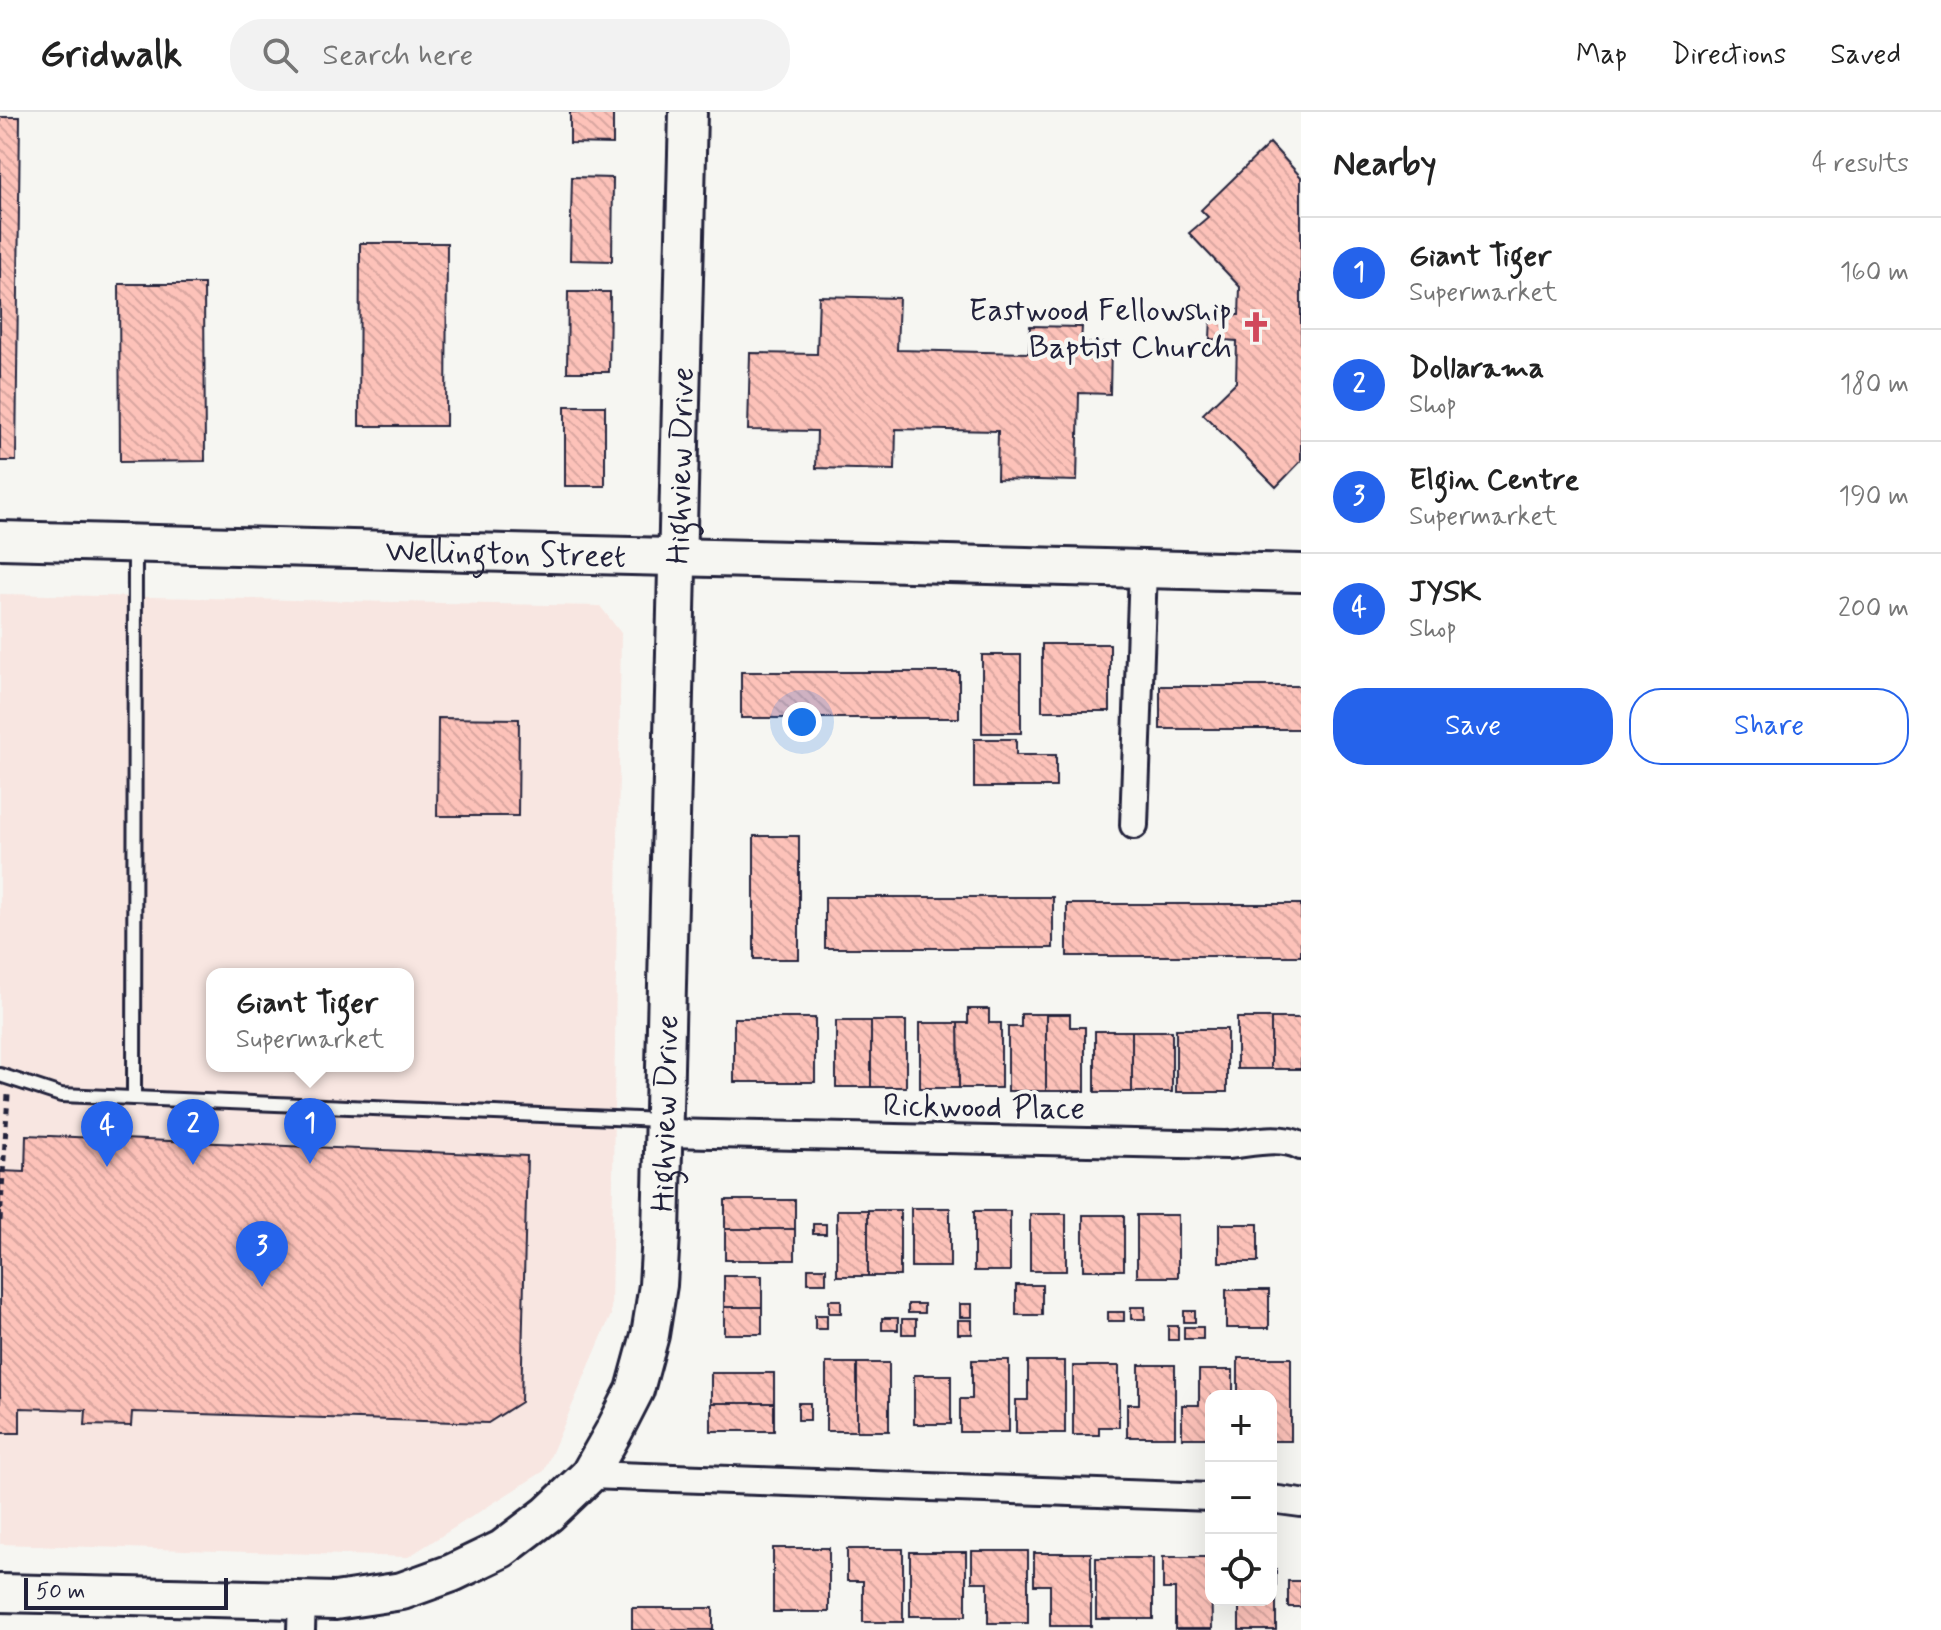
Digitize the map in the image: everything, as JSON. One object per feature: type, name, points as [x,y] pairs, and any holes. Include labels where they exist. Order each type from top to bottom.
[{"type":"street","name":"Highview Drive","points":[[0,1593],[301,1615],[402,1591],[452,1573],[502,1549],[548,1514],[589,1475],[635,1390],[650,1335],[658,1285],[665,1126],[688,112]]},
{"type":"street","name":"Wellington Street","points":[[0,540],[1301,573]]},
{"type":"street","points":[[1134,825],[1143,569]]},
{"type":"street","name":"Rickwood Place","points":[[665,1126],[1211,1145],[1272,1141],[1294,1142],[1301,1146]]},
{"type":"street","points":[[589,1475],[1205,1497]]},
{"type":"street","points":[[1277,1500],[1301,1503]]},
{"type":"lane","points":[[134,1098],[135,544]]},
{"type":"lane","points":[[5,1077],[61,1095],[665,1126]]},
{"type":"path","points":[[0,1221],[5,1077]]},
{"type":"shaded area","points":[[0,594],[600,606],[621,633],[611,1315],[544,1471],[408,1557],[0,1544]]},
{"type":"building","points":[[570,112],[613,112],[613,144],[570,143]]},
{"type":"building","points":[[0,117],[20,117],[16,461],[0,461]]},
{"type":"building","name":"Eastwood Fellowship Baptist Church","points":[[1270,143],[1301,177],[1301,461],[1276,487],[1203,414],[1236,382],[1237,341],[1210,339],[1211,315],[1239,315],[1240,287],[1189,233],[1208,217],[1201,210]]},
{"type":"building","points":[[572,177],[613,178],[612,261],[570,260]]},
{"type":"building","points":[[360,243],[447,243],[446,426],[359,426]]},
{"type":"building","points":[[119,284],[204,284],[205,461],[120,462]]},
{"type":"building","points":[[568,292],[610,292],[609,372],[567,372]]},
{"type":"building","points":[[819,296],[899,298],[897,350],[1029,353],[1030,326],[1082,327],[1081,343],[1111,344],[1110,394],[1079,393],[1077,481],[997,479],[998,431],[896,429],[895,470],[816,468],[817,431],[748,430],[750,353],[817,354]]},
{"type":"building","points":[[565,406],[605,406],[605,486],[565,486]]},
{"type":"building","points":[[1042,644],[1110,644],[1110,711],[1042,711]]},
{"type":"building","points":[[982,655],[1021,655],[1021,733],[982,733]]},
{"type":"building","points":[[741,672],[959,672],[959,718],[741,718]]},
{"type":"building","points":[[1160,686],[1301,686],[1301,729],[1160,729]]},
{"type":"building","points":[[438,718],[519,719],[518,816],[437,816]]},
{"type":"building","points":[[974,739],[1016,739],[1016,755],[1056,755],[1056,787],[974,787]]},
{"type":"building","points":[[754,836],[799,836],[799,959],[754,959]]},
{"type":"building","points":[[825,897],[1053,897],[1053,948],[825,948]]},
{"type":"building","points":[[1067,904],[1301,904],[1301,956],[1067,956]]},
{"type":"building","points":[[968,1009],[989,1009],[989,1023],[1001,1023],[1001,1088],[959,1088],[958,1023],[968,1023]]},
{"type":"building","points":[[1021,1014],[1046,1014],[1046,1091],[1008,1091],[1008,1027],[1021,1027]]},
{"type":"building","points":[[1046,1014],[1070,1014],[1070,1027],[1085,1027],[1085,1091],[1046,1091]]},
{"type":"building","points":[[734,1018],[815,1018],[815,1082],[734,1082]]},
{"type":"building","points":[[1237,1018],[1271,1018],[1271,1069],[1237,1069]]},
{"type":"building","points":[[1271,1018],[1301,1018],[1301,1069],[1271,1069]]},
{"type":"building","points":[[836,1021],[871,1021],[871,1087],[836,1087]]},
{"type":"building","points":[[871,1021],[906,1021],[906,1087],[871,1087]]},
{"type":"building","points":[[920,1023],[958,1023],[959,1088],[920,1088]]},
{"type":"building","points":[[1176,1029],[1227,1029],[1227,1092],[1176,1092]]},
{"type":"building","points":[[1095,1031],[1132,1031],[1132,1092],[1095,1092]]},
{"type":"building","points":[[1132,1031],[1172,1031],[1172,1092],[1132,1092]]},
{"type":"building","points":[[26,1135],[527,1156],[521,1402],[488,1423],[132,1412],[131,1426],[85,1425],[86,1410],[20,1408],[20,1433],[0,1433],[0,1171],[25,1172]]},
{"type":"building","points":[[725,1200],[795,1200],[795,1229],[725,1229]]},
{"type":"building","points":[[911,1208],[950,1208],[950,1267],[911,1267]]},
{"type":"building","points":[[837,1210],[868,1210],[868,1276],[837,1276]]},
{"type":"building","points":[[868,1210],[900,1210],[900,1276],[868,1276]]},
{"type":"building","points":[[974,1211],[1010,1211],[1010,1271],[974,1271]]},
{"type":"building","points":[[1030,1214],[1066,1214],[1066,1271],[1030,1271]]},
{"type":"building","points":[[1083,1215],[1124,1215],[1124,1270],[1083,1270]]},
{"type":"building","points":[[1137,1215],[1178,1215],[1178,1277],[1137,1277]]},
{"type":"building","points":[[813,1224],[826,1224],[826,1234],[813,1234]]},
{"type":"building","points":[[1219,1224],[1258,1224],[1258,1262],[1219,1262]]},
{"type":"building","points":[[725,1229],[795,1229],[795,1260],[725,1260]]},
{"type":"building","points":[[808,1268],[826,1268],[826,1283],[808,1283]]},
{"type":"building","points":[[724,1276],[762,1276],[762,1307],[724,1307]]},
{"type":"building","points":[[1016,1285],[1042,1285],[1042,1315],[1016,1315]]},
{"type":"building","points":[[1226,1290],[1269,1290],[1269,1328],[1226,1328]]},
{"type":"building","points":[[829,1300],[841,1300],[841,1313],[829,1313]]},
{"type":"building","points":[[908,1304],[924,1304],[924,1313],[908,1313]]},
{"type":"building","points":[[960,1304],[972,1304],[972,1317],[960,1317]]},
{"type":"building","points":[[724,1307],[762,1307],[762,1334],[724,1334]]},
{"type":"building","points":[[1131,1307],[1145,1307],[1145,1319],[1131,1319]]},
{"type":"building","points":[[1184,1311],[1195,1311],[1195,1322],[1184,1322]]},
{"type":"building","points":[[1108,1312],[1124,1312],[1124,1321],[1108,1321]]},
{"type":"building","points":[[815,1315],[827,1315],[827,1329],[815,1329]]},
{"type":"building","points":[[882,1318],[898,1318],[898,1330],[882,1330]]},
{"type":"building","points":[[902,1319],[916,1319],[916,1334],[902,1334]]},
{"type":"building","points":[[958,1320],[972,1320],[972,1334],[958,1334]]},
{"type":"building","points":[[1168,1326],[1178,1326],[1178,1340],[1168,1340]]},
{"type":"building","points":[[1184,1327],[1203,1327],[1203,1339],[1184,1339]]},
{"type":"building","points":[[1238,1358],[1291,1358],[1291,1441],[1277,1441],[1277,1390],[1238,1390]]},
{"type":"building","points":[[972,1360],[1009,1360],[1009,1432],[960,1432],[960,1399],[972,1399]]},
{"type":"building","points":[[1028,1361],[1065,1361],[1065,1433],[1016,1433],[1016,1400],[1028,1400]]},
{"type":"building","points":[[826,1363],[857,1363],[857,1431],[826,1431]]},
{"type":"building","points":[[857,1363],[889,1363],[889,1431],[857,1431]]},
{"type":"building","points":[[1139,1365],[1175,1365],[1175,1437],[1127,1437],[1127,1404],[1139,1404]]},
{"type":"building","points":[[1073,1366],[1119,1366],[1119,1427],[1099,1427],[1099,1435],[1073,1435]]},
{"type":"building","points":[[1199,1370],[1233,1370],[1233,1390],[1205,1390],[1205,1438],[1182,1438],[1182,1405],[1199,1405]]},
{"type":"building","points":[[711,1373],[774,1373],[774,1403],[711,1403]]},
{"type":"building","points":[[914,1375],[951,1375],[951,1424],[914,1424]]},
{"type":"building","points":[[711,1403],[774,1403],[774,1431],[711,1431]]},
{"type":"building","points":[[798,1403],[810,1403],[810,1420],[798,1420]]},
{"type":"building","points":[[773,1548],[829,1548],[829,1612],[773,1612]]},
{"type":"building","points":[[847,1549],[903,1549],[903,1622],[863,1622],[863,1581],[847,1581]]},
{"type":"building","points":[[972,1551],[1028,1551],[1028,1623],[988,1623],[988,1582],[972,1582]]},
{"type":"building","points":[[910,1552],[966,1552],[966,1616],[910,1616]]},
{"type":"building","points":[[1034,1553],[1091,1553],[1091,1626],[1050,1626],[1050,1585],[1034,1585]]},
{"type":"building","points":[[1163,1557],[1205,1557],[1205,1606],[1212,1606],[1212,1629],[1175,1629],[1175,1589],[1163,1589]]},
{"type":"building","points":[[1096,1558],[1153,1558],[1153,1619],[1096,1619]]},
{"type":"building","points":[[1288,1581],[1301,1581],[1301,1607],[1288,1607]]},
{"type":"building","points":[[1239,1606],[1276,1606],[1276,1630],[1239,1630]]},
{"type":"building","points":[[632,1608],[713,1608],[713,1630],[632,1630]]},
{"type":"place","name":"Eastwood Fellowship Baptist Church","points":[[1256,327]]},
{"type":"place","name":"Giant Tiger","points":[[310,1164]]},
{"type":"place","name":"Dollarama","points":[[193,1165]]},
{"type":"place","name":"JYSK","points":[[107,1167]]},
{"type":"place","name":"Elgin Centre","points":[[262,1287]]}]
